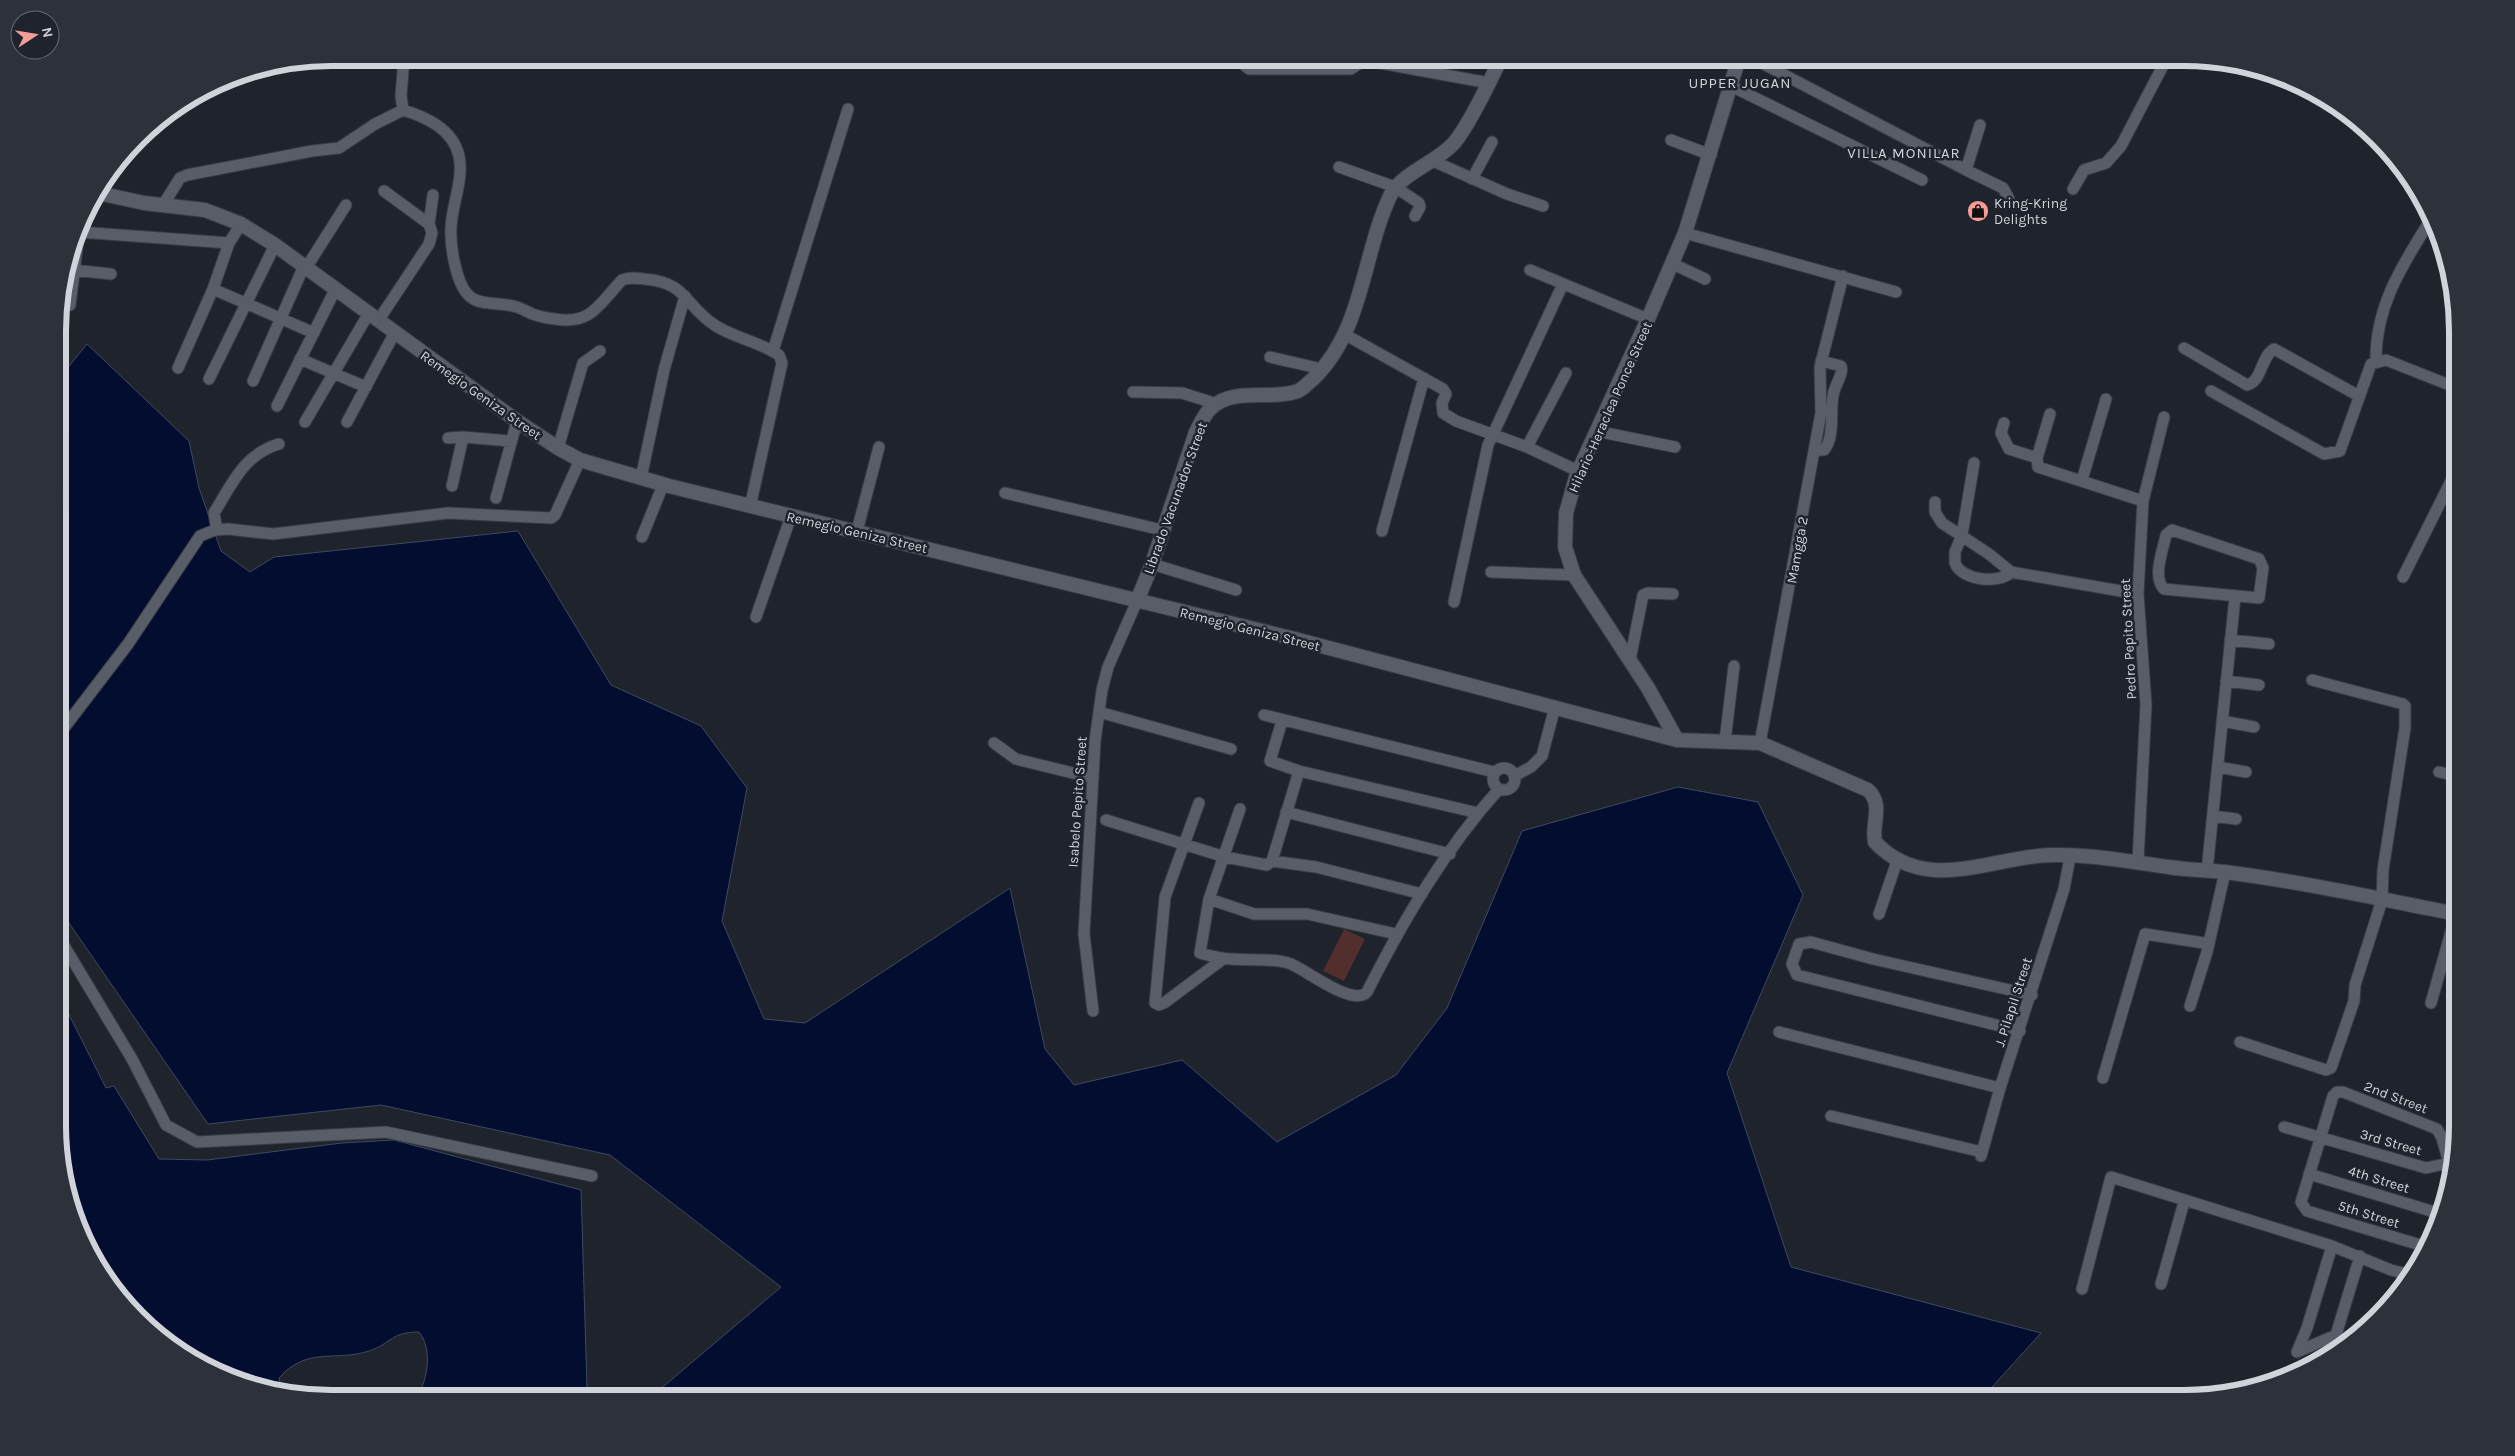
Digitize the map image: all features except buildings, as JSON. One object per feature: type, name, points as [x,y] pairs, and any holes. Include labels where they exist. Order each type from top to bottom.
[{"type":"street","points":[[403,110],[404,66]]},
{"type":"street","points":[[1245,66],[1249,69],[1351,69],[1355,66]]},
{"type":"street","points":[[1400,66],[1489,83]]},
{"type":"street","points":[[1133,392],[1182,393],[1217,404],[1228,398],[1297,391],[1322,369],[1344,334],[1388,199],[1395,187],[1433,162],[1455,142],[1497,66]]},
{"type":"street","name":"Hilario-Heraclea Ponce Street","points":[[1677,740],[1630,660],[1574,576],[1568,562],[1564,530],[1570,492],[1578,471],[1673,264],[1685,233],[1711,156],[1737,66]]},
{"type":"street","points":[[1767,66],[2004,188],[2009,199]]},
{"type":"street","points":[[2073,189],[2084,170],[2106,164],[2121,146],[2163,66]]},
{"type":"street","points":[[1731,86],[1922,180]]},
{"type":"street","points":[[773,351],[848,109]]},
{"type":"street","points":[[163,205],[180,178],[186,175],[312,150],[339,148],[403,110]]},
{"type":"street","points":[[403,110],[436,123],[455,145],[459,156],[460,169],[451,228],[459,280],[468,296],[474,300],[510,304],[541,317],[576,321],[595,311],[622,280],[628,278],[663,281],[672,284],[685,296],[696,311],[716,326],[779,355],[782,363],[750,507]]},
{"type":"street","points":[[1966,170],[1980,125]]},
{"type":"street","points":[[1671,140],[1711,156]]},
{"type":"street","points":[[1472,179],[1492,142]]},
{"type":"street","points":[[1433,162],[1543,206]]},
{"type":"street","points":[[1339,167],[1395,187],[1419,203],[1420,207],[1415,216]]},
{"type":"street","points":[[384,191],[429,224]]},
{"type":"street","name":"Remegio Geniza Street","points":[[105,194],[163,205],[205,210],[241,224],[275,245],[394,334],[517,421],[580,460],[663,485],[1137,601],[1555,707],[1677,740]]},
{"type":"street","points":[[305,422],[332,372],[428,244],[432,233],[429,224],[433,196]]},
{"type":"street","points":[[252,381],[279,318],[305,267],[346,205]]},
{"type":"street","points":[[178,368],[213,289],[229,243],[241,224]]},
{"type":"street","points":[[2376,361],[2376,344],[2388,294],[2402,265],[2427,226]]},
{"type":"street","points":[[85,232],[229,243]]},
{"type":"street","points":[[1685,233],[1896,292]]},
{"type":"street","points":[[209,379],[275,245]]},
{"type":"street","points":[[70,305],[75,262]]},
{"type":"street","points":[[1673,264],[1705,279]]},
{"type":"street","points":[[74,270],[111,274]]},
{"type":"street","points":[[1530,270],[1648,319]]},
{"type":"street","name":"Mamgga 2","points":[[1760,743],[1821,413],[1821,360],[1842,276]]},
{"type":"street","points":[[1454,602],[1492,433],[1563,284]]},
{"type":"street","points":[[213,289],[314,333]]},
{"type":"street","points":[[277,406],[335,290]]},
{"type":"street","points":[[641,478],[664,370],[685,296]]},
{"type":"street","points":[[347,422],[394,334]]},
{"type":"street","points":[[1344,334],[1445,391],[1443,413],[1456,421],[1527,447],[1578,471]]},
{"type":"street","points":[[2184,348],[2247,385],[2254,382],[2269,353],[2274,349],[2358,396]]},
{"type":"street","points":[[558,448],[559,438],[583,363],[600,351]]},
{"type":"street","points":[[1270,357],[1322,369]]},
{"type":"street","points":[[300,358],[366,387]]},
{"type":"street","points":[[1814,450],[1824,450],[1828,442],[1833,392],[1842,370],[1841,366],[1821,360]]},
{"type":"street","points":[[2211,391],[2324,454],[2340,451],[2358,396],[2372,364],[2376,361],[2386,360],[2449,385]]},
{"type":"street","points":[[1527,447],[1566,373]]},
{"type":"street","points":[[1382,531],[1424,378]]},
{"type":"street","points":[[2082,480],[2106,399]]},
{"type":"street","name":"Librado Vacunador Street","points":[[1137,601],[1152,564],[1196,432],[1204,417],[1217,404]]},
{"type":"street","points":[[2050,414],[2037,458],[2038,467],[2042,470],[2082,480],[2143,501]]},
{"type":"street","name":"Pedro Pepito Street","points":[[2138,861],[2146,705],[2138,594],[2143,501],[2164,418]]},
{"type":"street","points":[[496,498],[517,421]]},
{"type":"street","points":[[2004,423],[2001,433],[2008,449],[2037,458]]},
{"type":"street","points":[[1596,431],[1675,446]]},
{"type":"street","points":[[448,438],[463,437],[511,441]]},
{"type":"street","points":[[452,486],[463,437]]},
{"type":"street","points":[[217,530],[214,513],[247,461],[265,448],[279,444]]},
{"type":"street","points":[[857,531],[879,447]]},
{"type":"street","points":[[66,725],[128,644],[200,536],[217,530],[274,534],[448,513],[552,518],[580,460]]},
{"type":"street","points":[[1974,463],[1962,535],[1954,560],[1958,570],[1991,580],[2004,577],[2011,572]]},
{"type":"street","points":[[642,537],[663,485]]},
{"type":"street","points":[[2403,576],[2449,485]]},
{"type":"street","points":[[1006,493],[1162,530]]},
{"type":"street","points":[[1936,502],[1935,512],[1942,523],[1962,535],[2011,572],[2138,594]]},
{"type":"street","points":[[756,618],[791,516]]},
{"type":"street","points":[[2172,530],[2259,559],[2263,568],[2259,598],[2234,597],[2195,594],[2161,587],[2159,575],[2168,533],[2172,530]]},
{"type":"street","points":[[1152,564],[1236,590]]},
{"type":"street","points":[[1491,572],[1574,576]]},
{"type":"street","points":[[1630,660],[1643,595],[1648,593],[1673,594]]},
{"type":"street","points":[[2207,871],[2234,597]]},
{"type":"street","name":"Isabelo Pepito Street","points":[[1093,1011],[1084,934],[1093,778],[1099,712],[1108,667],[1137,601]]},
{"type":"street","points":[[2230,640],[2269,644]]},
{"type":"street","points":[[1725,741],[1734,666]]},
{"type":"street","points":[[2240,1042],[2326,1070],[2331,1068],[2354,1001],[2355,985],[2382,900],[2383,870],[2405,728],[2405,706],[2312,680]]},
{"type":"street","points":[[2226,681],[2259,685]]},
{"type":"street","points":[[1200,953],[1223,959],[1293,964],[1330,986],[1357,997],[1363,996],[1367,992],[1396,934],[1478,813],[1499,789],[1511,787],[1514,776],[1531,767],[1542,756],[1555,707]]},
{"type":"street","points":[[1099,712],[1231,749]]},
{"type":"street","points":[[1264,715],[1494,772],[1504,767],[1510,770],[1514,776]]},
{"type":"street","points":[[1282,721],[1270,761],[1299,771],[1478,813]]},
{"type":"street","points":[[2222,721],[2254,727]]},
{"type":"street","points":[[1677,740],[1760,743],[1868,790],[1876,801],[1875,842],[1898,858],[1925,869],[1956,870],[2039,856],[2138,861],[2225,872],[2449,913]]},
{"type":"street","points":[[994,744],[1016,759],[1093,778]]},
{"type":"street","points":[[2218,767],[2246,772]]},
{"type":"street","points":[[1272,861],[1299,771]]},
{"type":"street","points":[[1494,772],[1493,783],[1499,789]]},
{"type":"street","points":[[2439,772],[2449,774]]},
{"type":"street","points":[[1199,803],[1185,845],[1164,897],[1155,1003],[1159,1006],[1164,1003],[1195,978],[1223,959]]},
{"type":"street","points":[[1195,978],[1209,900],[1240,809]]},
{"type":"street","points":[[1286,812],[1450,854]]},
{"type":"street","points":[[2213,816],[2236,819]]},
{"type":"street","points":[[1106,820],[1225,857],[1264,865],[1272,861],[1316,867],[1422,894]]},
{"type":"street","name":"J. Pilapil Street","points":[[1831,1116],[1982,1154],[2000,1088],[2032,995],[2064,889],[2070,857]]},
{"type":"street","points":[[1879,914],[1898,858]]},
{"type":"street","points":[[2190,1006],[2207,952],[2225,872]]},
{"type":"street","points":[[1209,900],[1254,914],[1307,914],[1396,934]]},
{"type":"street","points":[[2103,1078],[2145,934],[2208,942]]},
{"type":"street","points":[[2431,1003],[2449,939]]},
{"type":"street","points":[[2020,1030],[1797,975],[1792,964],[1799,944],[1811,942],[1874,959],[2032,995]]},
{"type":"street","points":[[66,949],[132,1059],[166,1125],[197,1142],[386,1132],[592,1176]]},
{"type":"street","points":[[1779,1032],[2000,1088]]},
{"type":"street","name":"2nd Street","points":[[2320,1137],[2333,1096],[2338,1092],[2343,1092],[2436,1128],[2447,1152]]},
{"type":"street","name":"3rd Street","points":[[2284,1127],[2426,1168],[2445,1165]]},
{"type":"street","points":[[2309,1174],[2320,1137]]},
{"type":"street","name":"5th Street","points":[[2309,1174],[2301,1202],[2307,1211],[2420,1245]]},
{"type":"street","name":"4th Street","points":[[2309,1174],[2434,1212]]},
{"type":"street","points":[[2082,1289],[2111,1177],[2184,1202],[2332,1246],[2392,1270],[2404,1272]]},
{"type":"street","points":[[2161,1284],[2184,1202]]},
{"type":"street","points":[[2332,1246],[2308,1328],[2298,1352],[2336,1335],[2360,1256]]},
{"type":"shaded area","points":[[1344,929],[1365,939],[1344,981],[1323,971]]},
{"type":"water","points":[[87,344],[189,441],[199,488],[221,551],[250,572],[274,557],[518,531],[611,685],[701,726],[747,788],[722,921],[764,1019],[805,1023],[1010,888],[1045,1049],[1074,1085],[1182,1060],[1277,1142],[1396,1075],[1447,1008],[1522,831],[1678,787],[1758,802],[1803,895],[1727,1073],[1791,1267],[2041,1333],[1989,1390],[659,1390],[781,1287],[610,1155],[381,1105],[208,1124],[66,919],[66,370]]},
{"type":"water","points":[[66,1009],[106,1088],[114,1086],[159,1159],[207,1160],[342,1143],[394,1140],[581,1190],[587,1387],[590,1390],[420,1390],[426,1374],[427,1356],[426,1347],[419,1332],[396,1336],[376,1348],[357,1354],[311,1358],[290,1368],[279,1378],[281,1385],[246,1376],[214,1362],[184,1345],[156,1324],[132,1300],[102,1257],[86,1226],[71,1177],[66,1125]]},
{"type":"place","name":"Kring-Kring Delights","points":[[1978,211]]},
{"type":"district","name":"UPPER JUGAN","points":[[1740,83]]},
{"type":"district","name":"VILLA MONILAR","points":[[1904,153]]}]
